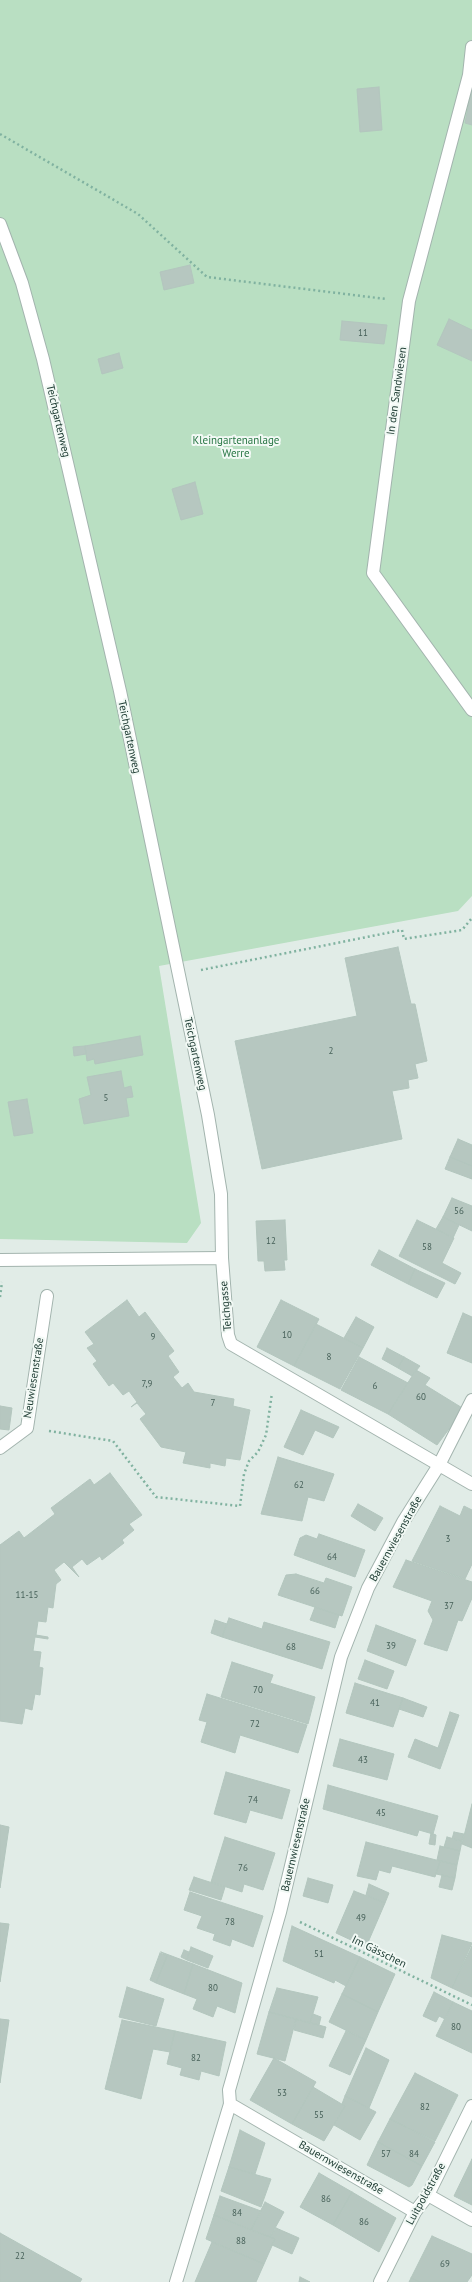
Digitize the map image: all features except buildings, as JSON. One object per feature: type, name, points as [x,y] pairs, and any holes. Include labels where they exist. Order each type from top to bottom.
[{"type":"street","name":"In den Sandwiesen","points":[[472,47],[469,75],[409,301],[373,573],[472,710]]},
{"type":"street","name":"Teichgartenweg","points":[[0,224],[22,283],[43,358],[120,691],[208,1115],[220,1194],[222,1258]]},
{"type":"street","points":[[0,1260],[222,1258]]},
{"type":"street","name":"Teichgasse","points":[[222,1258],[228,1335],[231,1344],[275,1371],[472,1484]]},
{"type":"street","name":"Neuwiesenstraße","points":[[0,1448],[27,1428],[47,1296]]},
{"type":"street","name":"Bauernwiesenstraße","points":[[415,2212],[230,2104],[229,2090],[280,1912],[341,1657],[368,1588],[403,1522],[439,1465],[472,1400]]},
{"type":"street","points":[[176,2282],[230,2104]]},
{"type":"street","name":"Luitpoldstraße","points":[[380,2282],[415,2212],[428,2196],[472,2106]]},
{"type":"street","points":[[428,2196],[472,2220]]},
{"type":"path","points":[[0,134],[138,214],[207,277],[409,301]]},
{"type":"path","points":[[179,974],[402,930],[404,939],[462,930],[472,918]]},
{"type":"path","points":[[27,1428],[113,1441],[156,1497],[240,1506],[244,1474],[249,1461],[258,1452],[266,1434],[275,1371]]},
{"type":"path","name":"Im Gässchen","points":[[280,1912],[472,2005]]},
{"type":"green space","name":"Kleingartenanlage Werre","points":[[0,0],[472,0],[472,896],[458,911],[159,966],[201,1223],[187,1243],[0,1239]]}]
